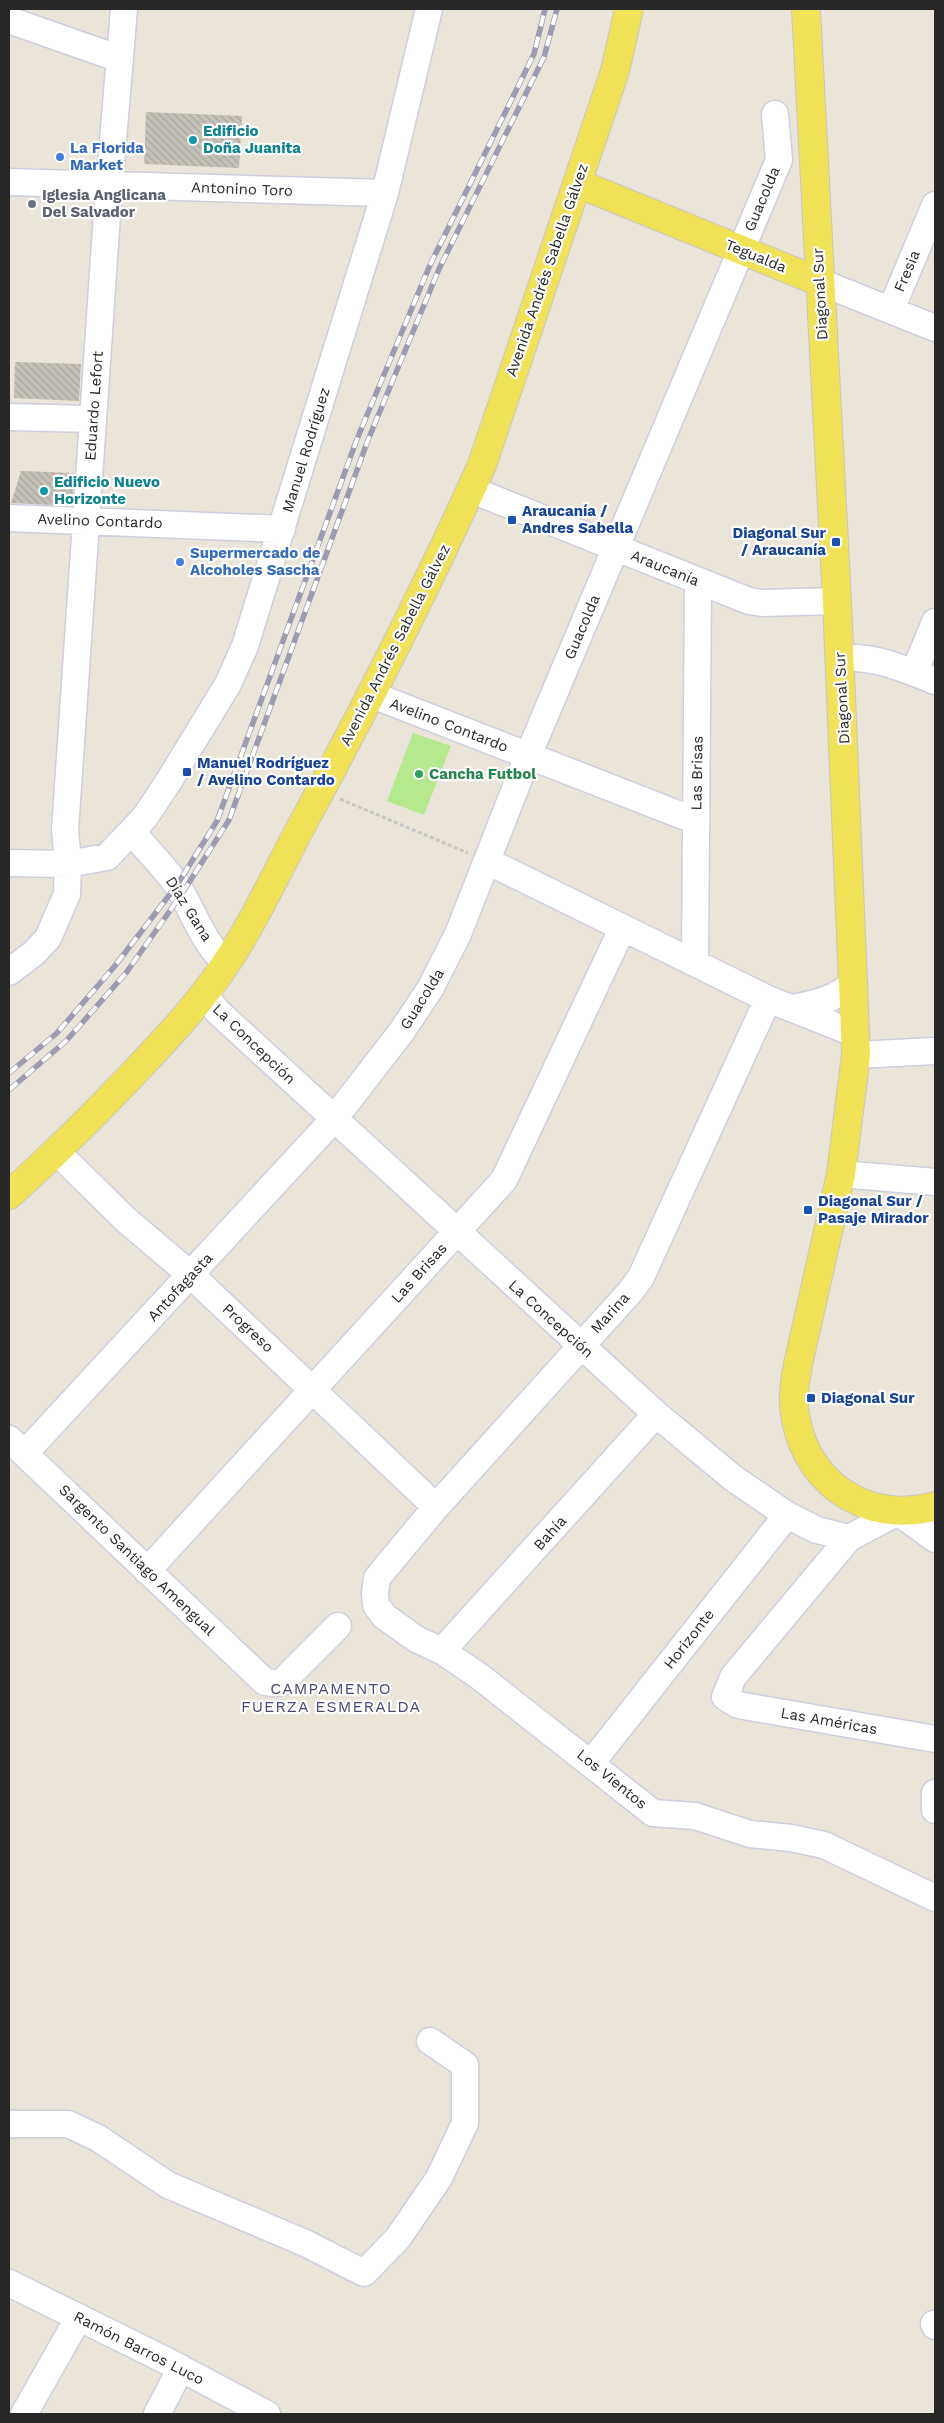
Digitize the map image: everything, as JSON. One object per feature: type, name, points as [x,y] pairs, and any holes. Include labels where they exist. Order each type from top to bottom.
[{"type":"main road","name":"Avenida Andrés Sabella Gálvez","points":[[9,1195],[57,1152],[168,1037],[204,994],[244,935],[321,791],[472,490],[482,465],[615,71],[629,9]]},
{"type":"main road","name":"Diagonal Sur","points":[[806,9],[840,658],[856,1044],[841,1174],[795,1382],[794,1407],[799,1431],[807,1450],[818,1469],[831,1484],[848,1497],[866,1505],[898,1512]]},
{"type":"main road","name":"Tegualda","points":[[577,183],[820,282]]},
{"type":"main road","points":[[898,1512],[935,1506]]},
{"type":"street","name":"Eduardo Lefort","points":[[68,864],[65,830],[109,185],[124,9]]},
{"type":"street","name":"Manuel Rodríguez","points":[[68,864],[107,857],[132,832],[167,784],[228,684],[245,646],[385,193],[429,9]]},
{"type":"street","points":[[9,20],[120,58]]},
{"type":"street","name":"Guacolda","points":[[334,1119],[402,1031],[430,990],[458,934],[528,756],[779,160],[775,114]]},
{"type":"street","name":"Antonino Toro","points":[[9,182],[385,193]]},
{"type":"street","name":"Fresia","points":[[891,310],[935,205]]},
{"type":"street","name":"Tegualda","points":[[820,282],[935,328]]},
{"type":"street","points":[[9,417],[93,420]]},
{"type":"street","name":"Araucanía","points":[[472,490],[749,601],[762,603],[837,601]]},
{"type":"street","name":"Avelino Contardo","points":[[9,518],[282,529]]},
{"type":"street","name":"Las Brisas","points":[[696,963],[698,582]]},
{"type":"street","points":[[840,658],[869,658],[925,677],[935,622]]},
{"type":"street","name":"Avelino Contardo","points":[[370,694],[696,821]]},
{"type":"street","name":"Díaz Gana","points":[[132,832],[176,885],[202,934],[226,964]]},
{"type":"street","points":[[486,861],[622,929],[792,1008],[856,1044],[935,1051]]},
{"type":"street","points":[[9,862],[68,864],[67,894],[48,938],[34,953],[9,972]]},
{"type":"street","name":"Las Brisas","points":[[147,1571],[504,1180],[622,929]]},
{"type":"street","points":[[792,1008],[837,996],[854,983]]},
{"type":"street","name":"La Concepción","points":[[204,994],[217,1011],[656,1414],[733,1478],[787,1515],[817,1530],[849,1538]]},
{"type":"street","name":"Marina","points":[[377,1578],[436,1507],[630,1292],[649,1262],[768,998]]},
{"type":"street","name":"Antofagasta","points":[[17,1446],[191,1275],[334,1119]]},
{"type":"street","name":"Progreso","points":[[57,1152],[126,1220],[191,1275],[436,1507]]},
{"type":"street","points":[[841,1174],[935,1182]]},
{"type":"street","name":"Bahía","points":[[442,1651],[656,1414]]},
{"type":"street","name":"Sargento Santiago Amengual","points":[[17,1446],[265,1682],[274,1684],[282,1682],[338,1626]]},
{"type":"street","points":[[849,1538],[898,1512],[935,1538]]},
{"type":"street","name":"Horizonte","points":[[592,1762],[787,1515]]},
{"type":"street","name":"Las Américas","points":[[849,1538],[734,1677],[725,1697],[738,1705],[935,1739]]},
{"type":"street","name":"Los Vientos","points":[[377,1578],[376,1605],[384,1616],[416,1639],[442,1651],[592,1762],[654,1813],[696,1816],[750,1834],[791,1838],[824,1845],[935,1898]]},
{"type":"street","points":[[935,1793],[935,1810]]},
{"type":"street","points":[[9,2124],[68,2124],[98,2138],[168,2185],[306,2244],[364,2274],[398,2238],[439,2178],[465,2124],[465,2065],[430,2041]]},
{"type":"street","name":"Ramón Barros Luco","points":[[9,2283],[181,2368],[268,2414]]},
{"type":"street","points":[[24,2414],[79,2317]]},
{"type":"street","points":[[157,2414],[181,2368]]},
{"type":"path","points":[[321,791],[486,861]]},
{"type":"green space","name":"Cancha Futbol","points":[[413,733],[451,746],[424,815],[387,801]]},
{"type":"building","name":"Edificio Doña Juanita","points":[[146,112],[242,116],[239,168],[144,164]]},
{"type":"building","points":[[15,362],[81,364],[79,401],[14,398]]},
{"type":"building","name":"Edificio Nuevo Horizonte","points":[[21,471],[74,473],[72,506],[11,503]]},
{"type":"railway","points":[[9,1073],[57,1033],[114,967],[177,885],[217,821],[357,439],[430,265],[534,54],[545,9]]},
{"type":"railway","points":[[9,1090],[67,1040],[126,973],[181,895],[229,820],[368,440],[439,269],[544,57],[557,9]]},
{"type":"place","name":"Edificio Doña Juanita","points":[[193,140]]},
{"type":"place","name":"La Florida Market","points":[[60,157]]},
{"type":"place","name":"Iglesia Anglicana Del Salvador","points":[[32,204]]},
{"type":"place","name":"Edificio Nuevo Horizonte","points":[[44,491]]},
{"type":"place","name":"Araucanía / Andres Sabella","points":[[512,520]]},
{"type":"place","name":"Diagonal Sur / Araucanía","points":[[836,542]]},
{"type":"place","name":"Supermercado de Alcoholes Sascha","points":[[180,562]]},
{"type":"place","name":"Manuel Rodríguez / Avelino Contardo","points":[[187,772]]},
{"type":"place","name":"Cancha Futbol","points":[[419,774]]},
{"type":"place","name":"Diagonal Sur / Pasaje Mirador","points":[[808,1210]]},
{"type":"place","name":"Diagonal Sur","points":[[811,1398]]},
{"type":"district","name":"CAMPAMENTO FUERZA ESMERALDA","points":[[331,1697]]}]
